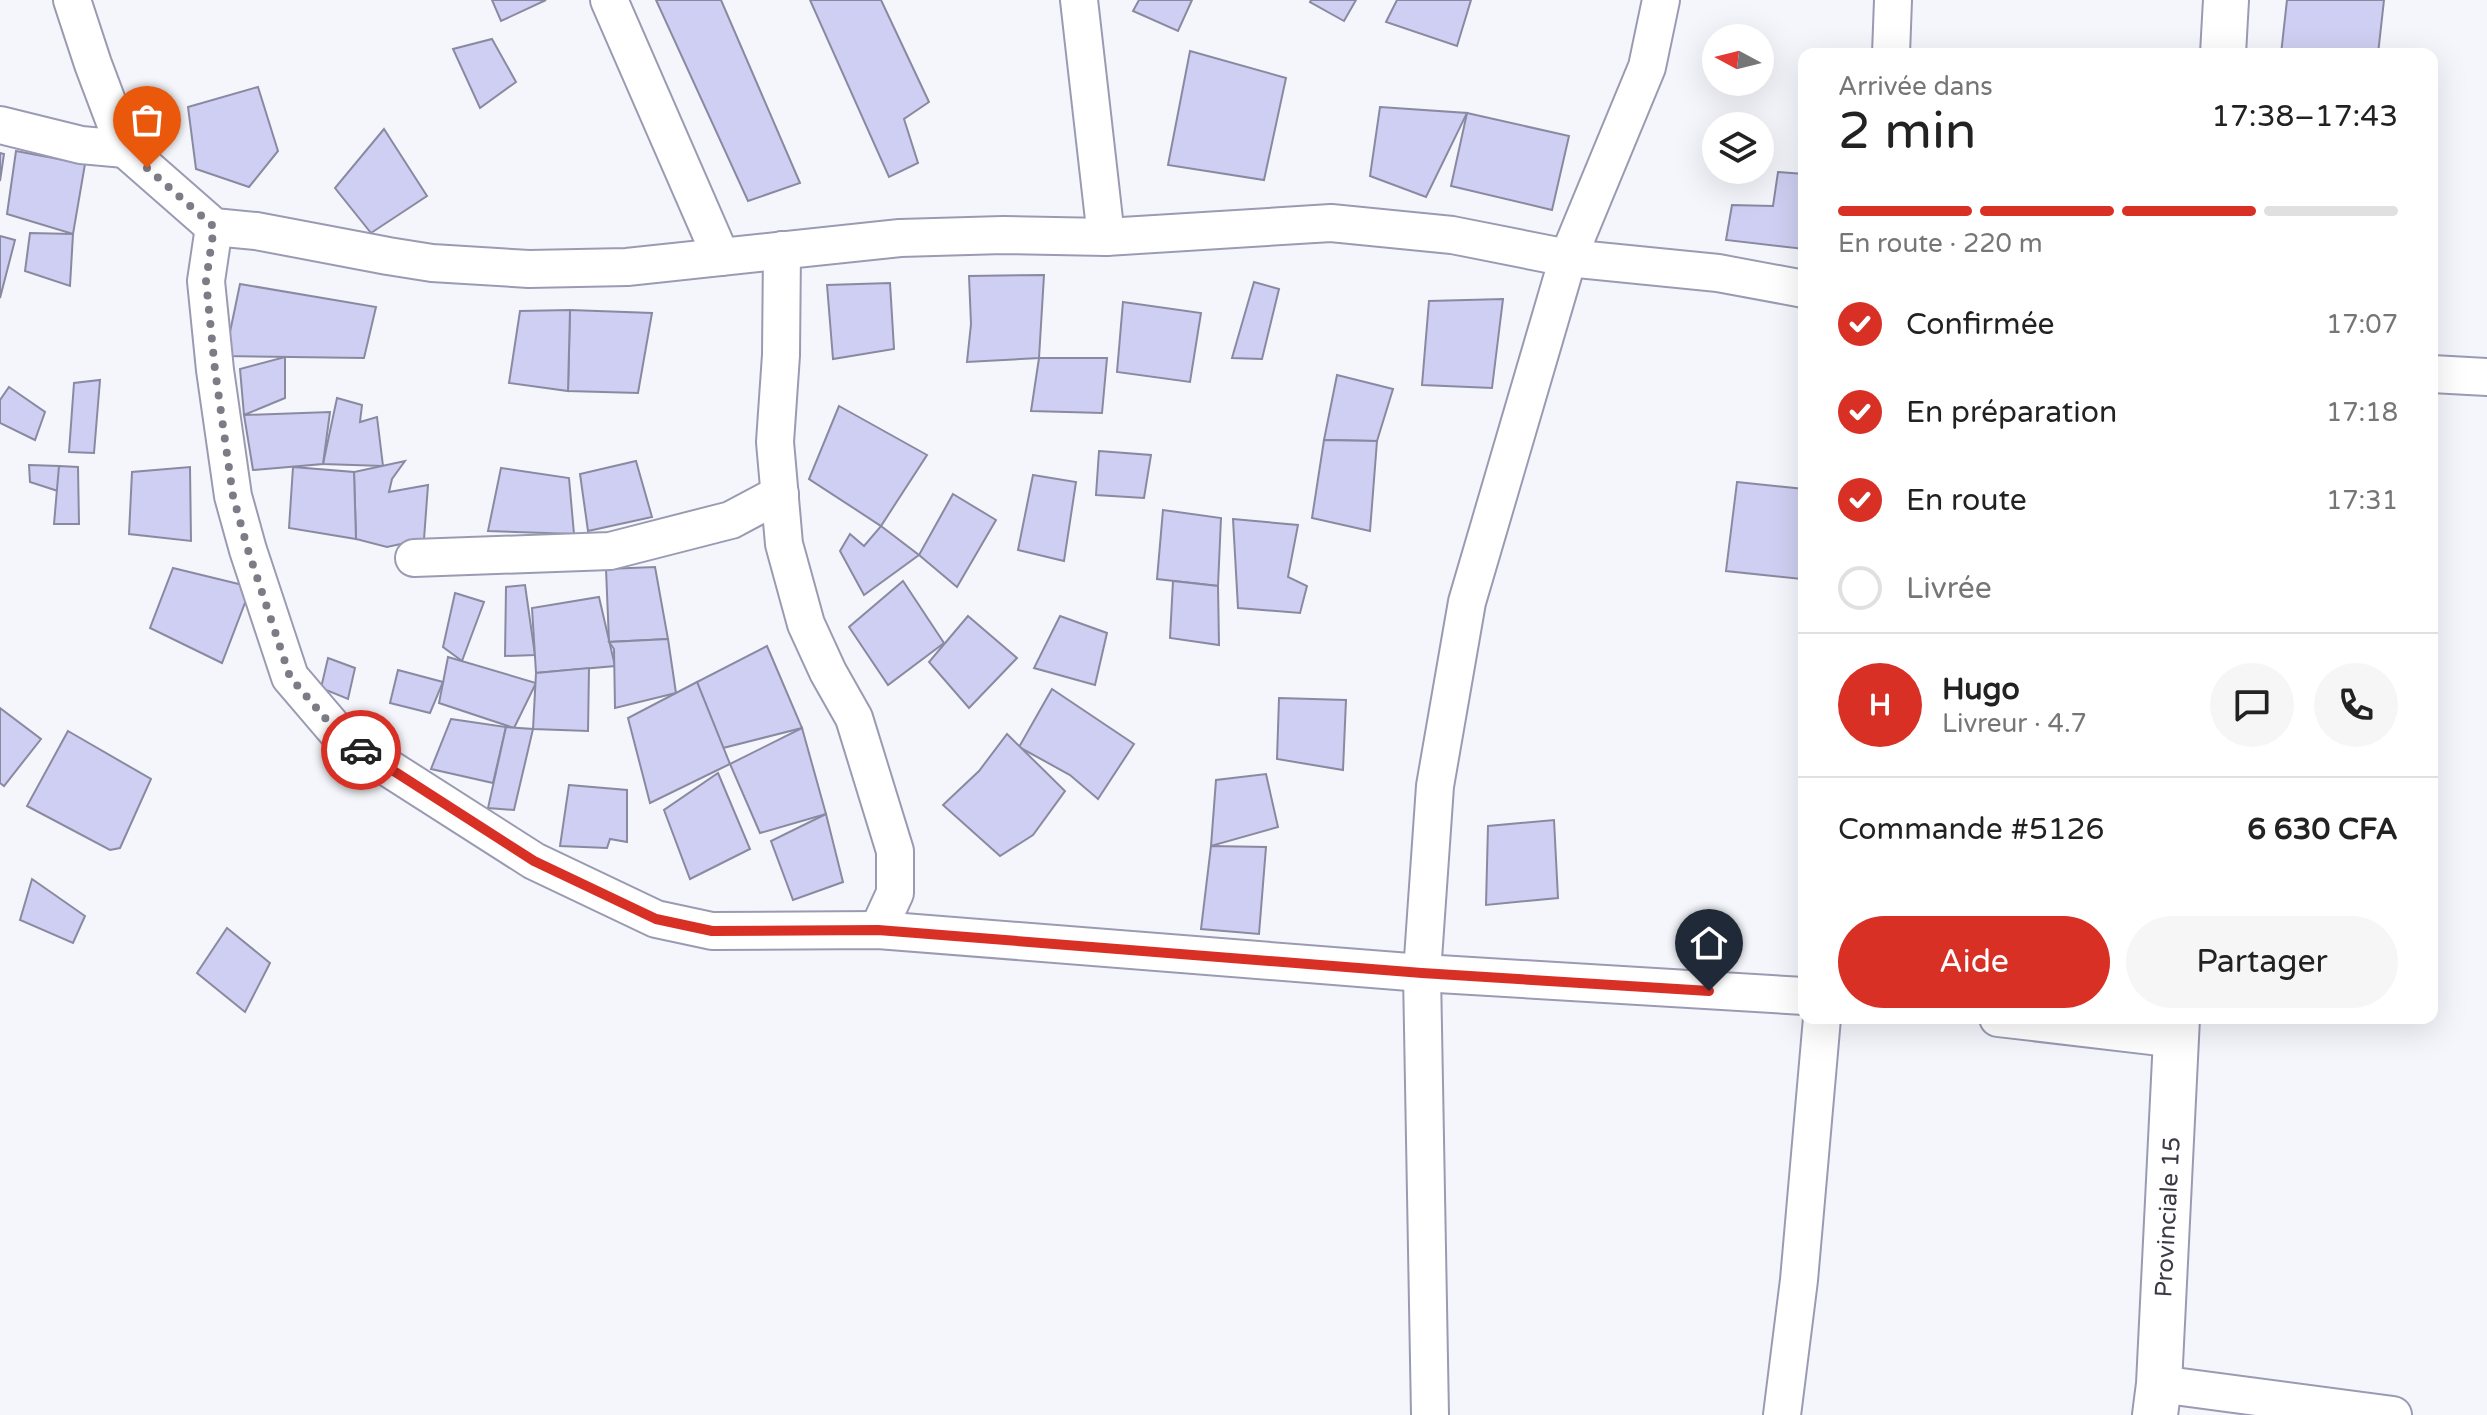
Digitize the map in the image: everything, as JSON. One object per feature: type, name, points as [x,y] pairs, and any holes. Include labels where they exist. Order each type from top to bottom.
[{"type":"street","points":[[72,0],[125,149],[214,227],[256,231],[432,263],[529,269],[627,267],[900,238],[1003,235],[1106,237],[1331,223],[1452,235],[1568,258],[1718,273],[1798,288]]},
{"type":"street","points":[[609,0],[721,257]]},
{"type":"street","points":[[1079,0],[1106,237]]},
{"type":"street","points":[[1430,1415],[1422,973],[1435,786],[1467,602],[1568,258],[1647,67],[1661,0]]},
{"type":"street","points":[[1891,48],[1893,0]]},
{"type":"street","points":[[2223,48],[2226,0]]},
{"type":"street","points":[[0,125],[81,145],[125,149]]},
{"type":"street","points":[[214,227],[206,281],[233,496],[290,677],[343,739],[534,861],[656,919],[712,931],[878,930],[1422,973],[1798,996]]},
{"type":"street","points":[[782,250],[781,355],[775,442],[784,544],[806,624],[854,718],[895,851],[895,893],[878,930]]},
{"type":"street","points":[[2438,374],[2487,377]]},
{"type":"street","points":[[414,558],[610,551],[731,520],[780,494]]},
{"type":"street","points":[[1782,1415],[1799,1280],[1821,1024]]},
{"type":"street","points":[[2105,1024],[2177,1028]]},
{"type":"street","name":"Provinciale 15","points":[[2157,1399],[2177,1028]]},
{"type":"street","points":[[2157,1399],[2393,1415]]},
{"type":"building","points":[[492,0],[546,0],[501,21]]},
{"type":"building","points":[[656,0],[721,0],[800,183],[748,201]]},
{"type":"building","points":[[810,0],[881,0],[929,102],[904,119],[918,163],[889,177]]},
{"type":"building","points":[[1139,0],[1192,0],[1178,31],[1133,11]]},
{"type":"building","points":[[1311,0],[1356,0],[1344,21]]},
{"type":"building","points":[[1397,0],[1471,0],[1457,46],[1386,22]]},
{"type":"building","points":[[2287,0],[2384,0],[2379,48],[2282,48]]},
{"type":"building","points":[[492,39],[516,82],[480,108],[453,49]]},
{"type":"building","points":[[1190,51],[1286,78],[1264,180],[1168,165]]},
{"type":"building","points":[[258,87],[278,151],[249,187],[196,169],[188,107]]},
{"type":"building","points":[[1380,107],[1467,113],[1426,197],[1370,176]]},
{"type":"building","points":[[1467,113],[1569,136],[1552,210],[1451,186]]},
{"type":"building","points":[[384,129],[427,196],[371,233],[335,188]]},
{"type":"building","points":[[16,151],[85,164],[73,234],[7,214]]},
{"type":"building","points":[[0,153],[4,154],[0,181]]},
{"type":"building","points":[[1778,172],[1798,174],[1798,248],[1726,240],[1732,205],[1773,206]]},
{"type":"building","points":[[30,233],[73,234],[70,286],[25,271]]},
{"type":"building","points":[[0,236],[15,240],[0,298]]},
{"type":"building","points":[[1044,275],[1039,358],[967,362],[971,324],[969,276]]},
{"type":"building","points":[[1254,282],[1279,289],[1262,359],[1232,358]]},
{"type":"building","points":[[890,283],[894,349],[833,359],[827,285]]},
{"type":"building","points":[[240,284],[376,307],[364,358],[225,356]]},
{"type":"building","points":[[1503,299],[1492,388],[1422,385],[1429,301]]},
{"type":"building","points":[[1123,302],[1201,313],[1190,382],[1117,372]]},
{"type":"building","points":[[570,310],[652,313],[638,393],[568,391]]},
{"type":"building","points":[[570,310],[568,391],[509,383],[520,311]]},
{"type":"building","points":[[285,357],[285,398],[244,415],[240,369]]},
{"type":"building","points":[[1039,358],[1107,358],[1102,413],[1031,411]]},
{"type":"building","points":[[1337,375],[1393,389],[1377,441],[1324,440]]},
{"type":"building","points":[[100,380],[94,453],[69,452],[74,383]]},
{"type":"building","points":[[9,387],[45,412],[35,440],[0,423],[0,400]]},
{"type":"building","points":[[337,398],[362,405],[360,422],[377,417],[383,466],[323,464]]},
{"type":"building","points":[[839,406],[927,455],[881,526],[809,479]]},
{"type":"building","points":[[330,412],[323,464],[253,470],[244,415]]},
{"type":"building","points":[[1324,440],[1377,441],[1370,531],[1312,518]]},
{"type":"building","points":[[1099,451],[1151,455],[1144,498],[1096,495]]},
{"type":"building","points":[[405,461],[392,479],[389,492],[428,485],[424,539],[387,547],[356,539],[354,472]]},
{"type":"building","points":[[636,461],[652,517],[588,531],[580,474]]},
{"type":"building","points":[[29,465],[59,466],[61,492],[30,482]]},
{"type":"building","points":[[59,466],[78,467],[79,524],[54,524]]},
{"type":"building","points":[[190,467],[191,541],[129,534],[132,472]]},
{"type":"building","points":[[293,467],[354,472],[356,539],[289,528]]},
{"type":"building","points":[[501,468],[569,478],[574,534],[488,531]]},
{"type":"building","points":[[1033,475],[1076,482],[1064,561],[1018,550]]},
{"type":"building","points":[[1737,482],[1798,488],[1798,579],[1726,571]]},
{"type":"building","points":[[953,494],[996,520],[957,587],[919,555]]},
{"type":"building","points":[[1163,510],[1221,518],[1218,586],[1157,579]]},
{"type":"building","points":[[1233,519],[1298,525],[1288,577],[1307,586],[1300,613],[1238,608]]},
{"type":"building","points":[[881,526],[919,555],[864,595],[840,551],[850,534],[864,546]]},
{"type":"building","points":[[655,567],[668,639],[609,642],[606,569]]},
{"type":"building","points":[[173,568],[251,587],[222,663],[150,628]]},
{"type":"building","points":[[903,581],[944,643],[888,685],[849,627]]},
{"type":"building","points":[[1173,581],[1218,586],[1219,645],[1170,638]]},
{"type":"building","points":[[525,585],[535,655],[505,656],[506,587]]},
{"type":"building","points":[[455,593],[484,602],[462,661],[443,647]]},
{"type":"building","points":[[599,597],[615,666],[536,673],[532,608]]},
{"type":"building","points":[[968,616],[1017,658],[969,708],[929,662]]},
{"type":"building","points":[[1060,616],[1107,633],[1095,685],[1034,668]]},
{"type":"building","points":[[668,639],[676,693],[615,708],[614,649],[609,642]]},
{"type":"building","points":[[767,646],[802,728],[723,748],[697,682]]},
{"type":"building","points":[[448,657],[536,683],[514,728],[439,703]]},
{"type":"building","points":[[328,658],[355,668],[348,699],[321,688]]},
{"type":"building","points":[[589,668],[588,731],[533,729],[536,673]]},
{"type":"building","points":[[398,670],[443,682],[430,713],[390,703]]},
{"type":"building","points":[[697,682],[730,764],[650,803],[628,718]]},
{"type":"building","points":[[1052,689],[1134,744],[1098,799],[1070,775],[1019,747]]},
{"type":"building","points":[[1279,698],[1346,700],[1343,770],[1277,759]]},
{"type":"building","points":[[0,708],[41,739],[4,786],[0,783]]},
{"type":"building","points":[[451,719],[506,727],[493,783],[431,769]]},
{"type":"building","points":[[506,727],[533,729],[514,810],[488,808]]},
{"type":"building","points":[[802,728],[826,814],[760,833],[730,764]]},
{"type":"building","points":[[68,731],[151,779],[120,848],[110,850],[27,806]]},
{"type":"building","points":[[1007,734],[1065,791],[1033,835],[1000,856],[943,805],[979,771]]},
{"type":"building","points":[[718,773],[750,849],[690,879],[664,810]]},
{"type":"building","points":[[1266,774],[1278,827],[1211,846],[1216,780]]},
{"type":"building","points":[[569,785],[627,790],[627,842],[610,839],[607,848],[560,846]]},
{"type":"building","points":[[826,814],[843,882],[793,900],[771,841]]},
{"type":"building","points":[[1554,820],[1558,898],[1486,905],[1488,826]]},
{"type":"building","points":[[1211,846],[1266,847],[1259,934],[1201,929]]},
{"type":"building","points":[[32,879],[85,916],[73,943],[20,920]]},
{"type":"building","points":[[227,928],[270,963],[245,1012],[197,973]]},
{"type":"way so far","points":[[147,168],[214,227],[206,281],[215,370],[233,496],[248,550],[290,677],[343,739],[361,750]]},
{"type":"route","points":[[361,750],[534,861],[656,919],[712,931],[878,930],[1422,973],[1709,991]]}]
